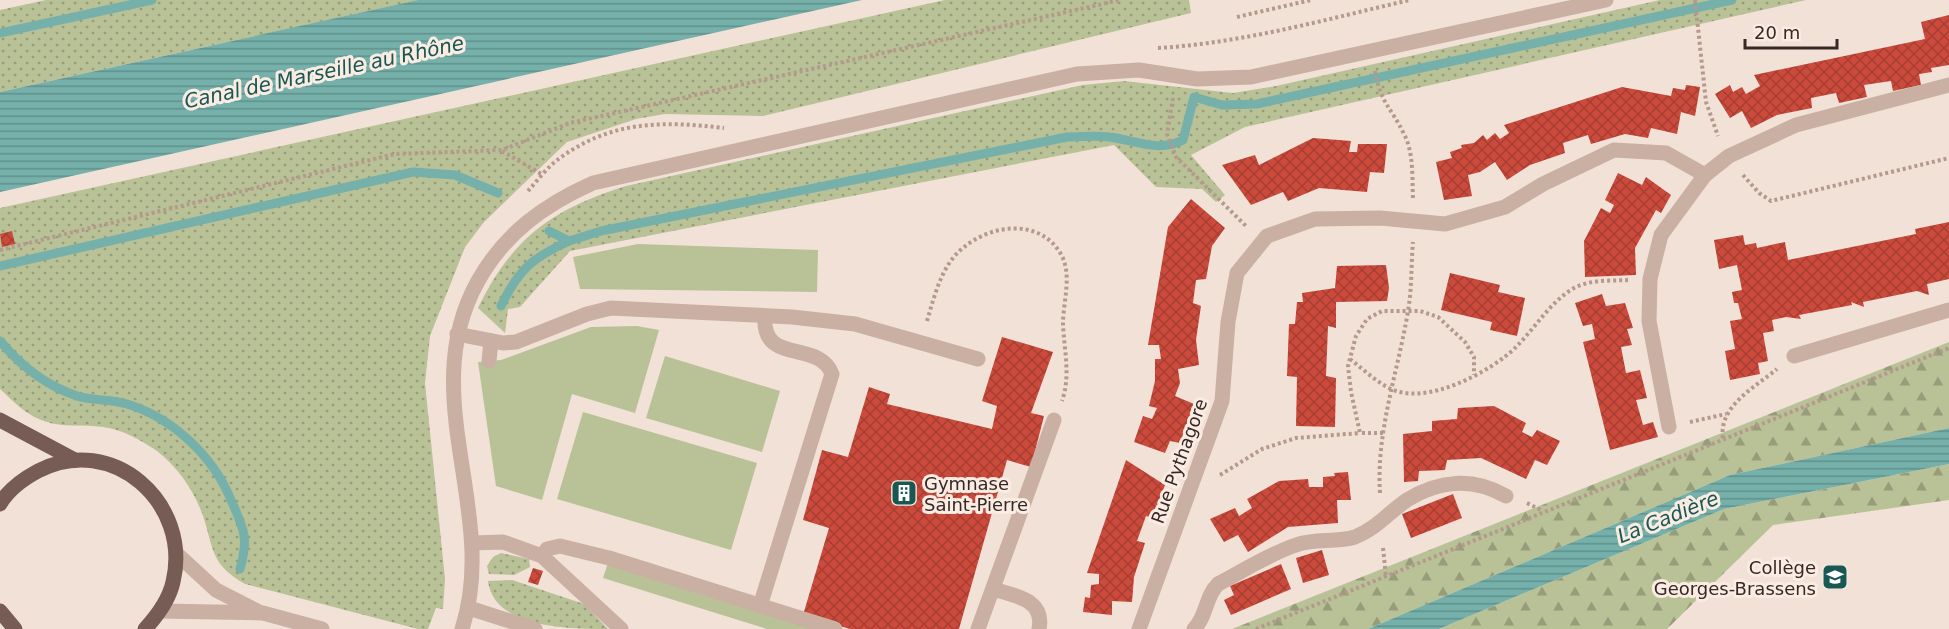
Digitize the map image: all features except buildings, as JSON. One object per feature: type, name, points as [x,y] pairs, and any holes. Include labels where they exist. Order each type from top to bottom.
[{"type":"main road","points":[[0,420],[75,460]]},
{"type":"main road","points":[[0,504],[24,478],[48,465],[75,460],[106,463],[134,476],[156,497],[171,524],[177,554],[173,584],[160,611],[145,629]]},
{"type":"main road","points":[[0,611],[15,629]]},
{"type":"street","points":[[462,629],[469,608],[472,543],[453,399],[452,369],[457,334],[471,293],[503,245],[521,225],[543,208],[593,183],[1077,74],[1139,70],[1178,77],[1223,80],[1251,77],[1371,53],[1606,0]]},
{"type":"street","points":[[1669,427],[1649,321],[1650,279],[1661,235],[1705,176],[1729,156],[1796,125],[1949,85]]},
{"type":"street","name":"Rue Pythagore","points":[[1139,629],[1222,401],[1228,322],[1237,273],[1267,236],[1315,219],[1380,218],[1446,224],[1505,207],[1543,184],[1614,150],[1666,153],[1705,176]]},
{"type":"street","points":[[457,334],[491,341],[516,342],[587,314],[611,308],[765,316],[855,324],[978,359]]},
{"type":"street","points":[[1794,356],[1949,310]]},
{"type":"street","points":[[760,606],[832,374],[829,365],[823,360],[788,349],[768,339],[764,332],[765,316]]},
{"type":"street","points":[[489,361],[491,341]]},
{"type":"street","points":[[978,629],[1054,420]]},
{"type":"street","points":[[1194,629],[1203,616],[1210,592],[1218,584],[1297,544],[1353,537],[1381,522],[1407,501],[1446,483],[1472,482],[1490,487],[1506,496]]},
{"type":"street","points":[[472,543],[503,542],[542,556],[621,629]]},
{"type":"street","points":[[542,556],[547,549],[560,546],[609,558],[835,629]]},
{"type":"street","points":[[177,554],[216,590],[262,613],[322,629]]},
{"type":"street","points":[[993,589],[1026,599],[1034,605],[1040,613],[1039,629]]},
{"type":"street","points":[[469,608],[535,629]]},
{"type":"street","points":[[160,611],[262,613]]},
{"type":"path","points":[[0,250],[395,154],[502,150],[570,123],[1120,0]]},
{"type":"path","points":[[1237,17],[1311,0]]},
{"type":"path","points":[[1150,48],[1197,45],[1242,37],[1410,0]]},
{"type":"path","points":[[1695,0],[1706,102],[1714,130],[1729,156],[1758,193],[1771,201],[1949,158]]},
{"type":"path","points":[[1371,53],[1378,92],[1405,134],[1410,148],[1414,221],[1408,310],[1390,389],[1378,470],[1386,576]]},
{"type":"path","points":[[1178,77],[1167,134],[1176,157],[1262,242]]},
{"type":"path","points":[[524,195],[558,159],[585,142],[619,130],[662,122],[733,128]]},
{"type":"path","points":[[502,150],[543,175]]},
{"type":"path","points":[[922,342],[937,287],[951,261],[969,241],[995,230],[1025,229],[1047,239],[1062,256],[1067,277],[1063,324],[1068,369],[1065,392],[1054,420]]},
{"type":"path","points":[[1350,359],[1390,389],[1415,394],[1452,386],[1489,368],[1515,348],[1557,300],[1576,287],[1594,282],[1650,279]]},
{"type":"path","points":[[1360,433],[1351,392],[1350,359],[1356,336],[1367,319],[1382,311],[1408,310],[1438,317],[1465,342],[1474,357],[1474,375]]},
{"type":"path","points":[[1256,629],[1949,348]]},
{"type":"path","points":[[1723,438],[1721,426],[1726,414],[1794,356]]},
{"type":"path","points":[[1188,496],[1262,449],[1296,438],[1383,433]]},
{"type":"green space","points":[[46,0],[419,0],[0,92],[0,10]]},
{"type":"green space","points":[[945,0],[1189,0],[1191,13],[763,116],[665,114],[636,119],[567,142],[484,222],[465,247],[430,336],[425,383],[445,579],[443,609],[436,608],[428,629],[418,629],[245,584],[221,565],[213,551],[202,512],[192,492],[180,474],[157,451],[132,436],[110,428],[44,421],[26,412],[0,389],[0,208]]},
{"type":"green space","points":[[1660,0],[1806,0],[1245,127],[1191,155],[1225,195],[1216,202],[1202,189],[1156,187],[1114,145],[570,251],[520,307],[508,309],[505,333],[478,308],[505,263],[537,229],[576,205],[626,186],[1083,85],[1124,81],[1233,93],[1276,86]]},
{"type":"green space","points":[[638,244],[818,250],[817,292],[580,289],[573,257]]},
{"type":"green space","points":[[637,326],[659,330],[635,413],[572,394],[542,500],[496,486],[478,362],[501,360],[591,327]]},
{"type":"green space","points":[[1949,342],[1949,428],[1730,475],[1368,629],[1232,629]]},
{"type":"green space","points":[[665,356],[780,391],[762,452],[646,418]]},
{"type":"green space","points":[[583,412],[757,463],[731,550],[557,499]]},
{"type":"green space","points":[[1949,464],[1949,500],[1773,525],[1667,629],[1439,629],[1724,509]]},
{"type":"green space","points":[[501,553],[529,559],[530,567],[514,575],[489,574],[487,566],[493,557]]},
{"type":"green space","points":[[609,560],[828,629],[767,629],[603,578]]},
{"type":"green space","points":[[512,580],[584,604],[608,629],[555,626],[519,617],[504,609],[493,597],[488,581]]},
{"type":"water","name":"Canal de Marseille au Rhône","points":[[418,0],[862,0],[0,192],[0,92]]},
{"type":"water","name":"La Cadière","points":[[1949,428],[1949,464],[1724,509],[1439,629],[1368,629],[1730,475]]},
{"type":"waterway","points":[[0,33],[152,0]]},
{"type":"waterway","points":[[549,231],[569,241],[601,231],[1067,137],[1104,136],[1155,146],[1174,144],[1183,140],[1194,97],[1222,105],[1257,104],[1732,0]]},
{"type":"waterway","points":[[0,266],[413,172],[455,175],[498,193]]},
{"type":"waterway","points":[[501,306],[514,283],[528,266],[545,253],[569,241]]},
{"type":"waterway","points":[[0,341],[25,366],[55,387],[77,396],[121,402],[144,410],[190,441],[214,468],[239,519],[245,541],[240,569]]},
{"type":"place","name":"Gymnase Saint-Pierre","points":[[904,493]]},
{"type":"place","name":"Collège Georges-Brassens","points":[[1835,577]]}]
